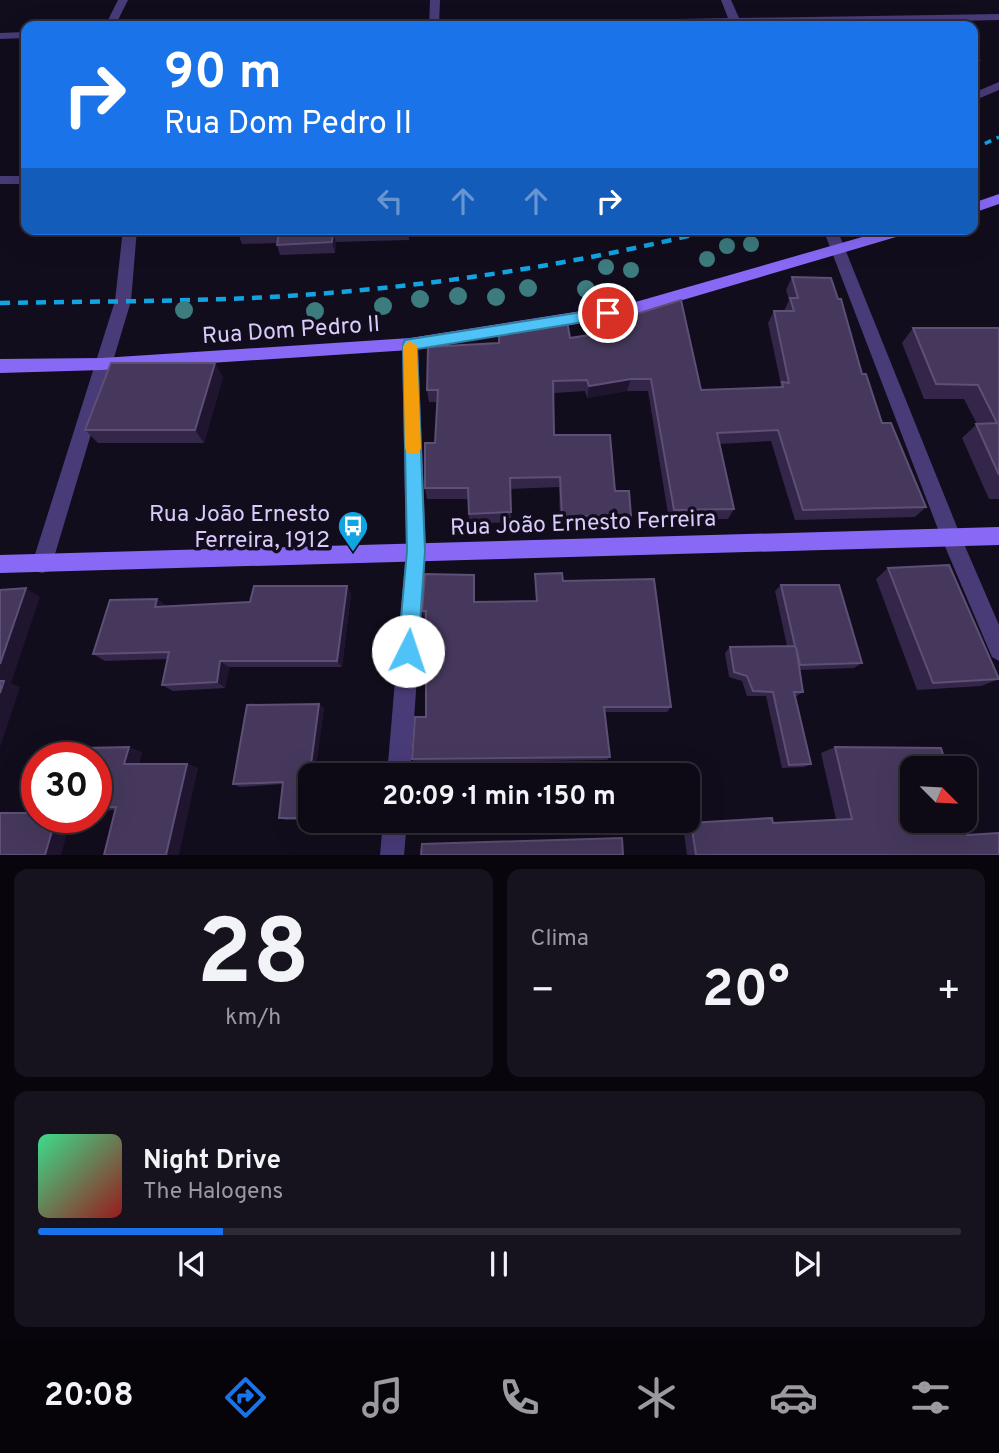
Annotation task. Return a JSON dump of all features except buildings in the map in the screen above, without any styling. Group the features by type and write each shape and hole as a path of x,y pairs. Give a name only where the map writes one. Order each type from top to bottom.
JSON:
{"street":[{"path":"112,21 123,0"},
{"path":"435,0 435,21"},
{"path":"726,0 734,21"},
{"path":"868,21 999,17"},
{"path":"0,36 21,35"},
{"path":"978,95 999,86"},
{"path":"0,180 21,180"},
{"path":"978,206 999,199"},
{"path":"42,564 123,301 129,235"},
{"path":"833,235 951,537 999,650"},
{"name":"Rua Dom Pedro II","path":"0,366 102,364 410,344 632,309 888,235"},
{"path":"399,763 416,551 410,344"},
{"name":"Rua João Ernesto Ferreira","path":"0,564 999,536"},
{"path":"392,855 394,833"}],"railway":[{"path":"978,147 999,137"},
{"path":"0,303 227,299 355,291 512,271 692,235"}],"slow traffic":[{"path":"410,346 413,448"}],"place":[{"name":"Rua João Ernesto Ferreira, 1912","path":"353,553"}],"route":[{"path":"408,651 416,551 410,344 608,313"}]}
